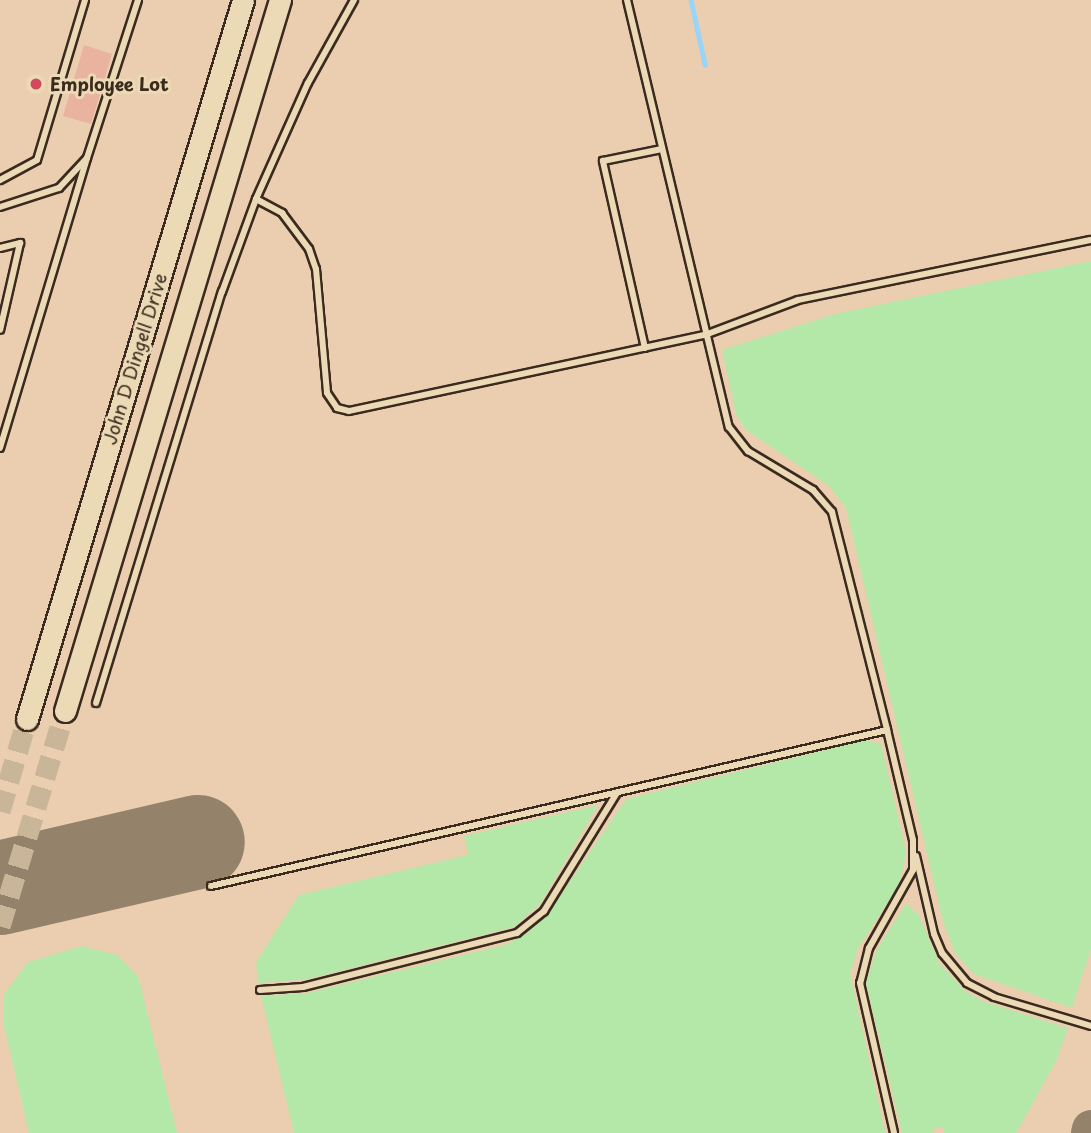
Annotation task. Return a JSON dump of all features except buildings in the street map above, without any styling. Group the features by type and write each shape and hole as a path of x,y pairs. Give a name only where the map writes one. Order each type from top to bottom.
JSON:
{"highway":[{"name":"John D Dingell Drive","path":"27,719 243,0"},
{"name":"John D Dingell Drive","path":"65,711 229,180 279,0"},
{"path":"229,180 293,0"}],"lane":[{"path":"0,180 37,160 85,0"},
{"path":"0,448 86,158 138,0"},
{"path":"96,703 222,292 256,199 308,83 354,0"},
{"path":"628,0 725,416 737,441 813,490 832,512 887,730 934,934 953,969 967,983 994,997 1091,1026"},
{"path":"645,348 603,161 662,149"},
{"path":"0,207 59,188 86,158"},
{"path":"256,199 282,213 313,259 325,383 337,408 359,411 705,335 798,300 1091,240"},
{"path":"0,248 20,243 0,330"},
{"path":"211,886 887,730"},
{"path":"260,989 303,987 517,933 544,911 617,793"},
{"path":"894,1133 861,994 860,972 869,948 908,883 913,840"}],"shaded area":[{"path":"0,0 1091,0 1091,1133 0,1133"}],"green space":[{"path":"1091,261 1091,948 1072,1008 974,974 955,953 943,922 846,508 828,485 746,430 736,414 722,350 835,314"},
{"path":"867,740 881,744 906,852 899,885 858,948 850,974 885,1133 294,1133 261,996 307,993 508,944 545,918 626,799"},
{"path":"598,805 540,904 514,927 308,979 258,983 256,962 299,895 468,855 464,836"},
{"path":"906,903 919,915 939,963 965,991 985,1002 1068,1028 1056,1061 1016,1133 944,1133 944,1127 934,1128 934,1133 902,1133 866,983 876,951"},
{"path":"82,946 117,955 138,976 177,1133 29,1133 4,1026 4,994 28,962"}],"waterway":[{"path":"691,0 705,64"}],"taxiway":[{"path":"1090,1133 1091,1129"}],"runway":[{"path":"0,888 198,842"}],"tunnel":[{"path":"0,926 65,711"},
{"path":"0,811 27,719"}],"place":[{"name":"Employee Lot","path":"36,84"}]}
